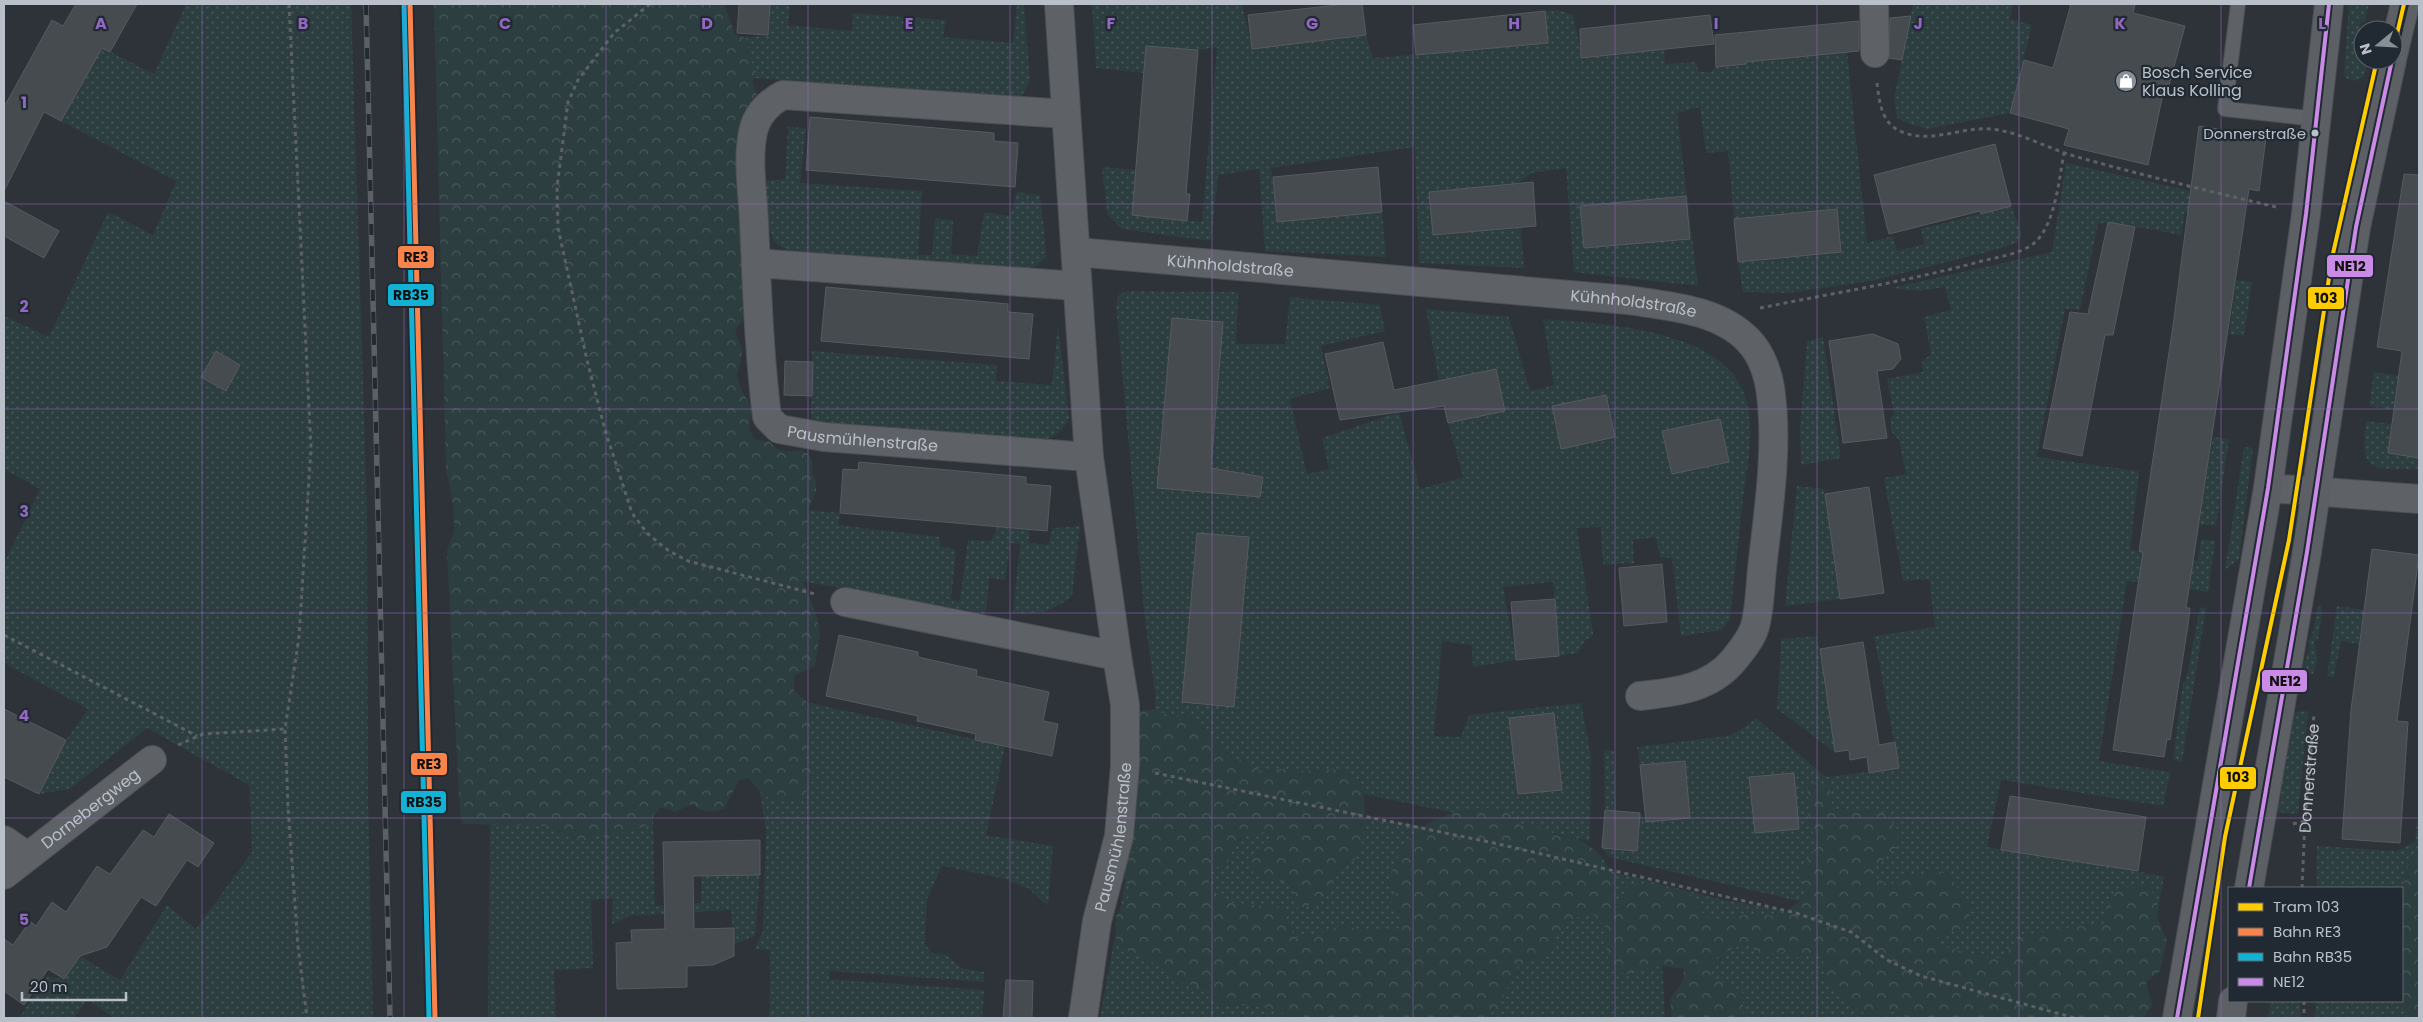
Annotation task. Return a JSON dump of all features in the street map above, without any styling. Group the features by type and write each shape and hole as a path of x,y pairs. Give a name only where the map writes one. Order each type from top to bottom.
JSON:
{"main road":[{"path":"2177,1018 2268,488 2306,214 2329,4"},
{"path":"2401,20 2405,4"},
{"path":"2249,887 2315,492 2356,227 2390,70"},
{"path":"2230,1018 2233,1002"}],"street":[{"name":"Pausmühlenstraße","path":"1059,4 1089,456 1116,656 1125,705 1125,766 1119,836 1095,930 1083,1018"},
{"path":"1874,4 1875,53"},
{"name":"Pausmühlenstraße","path":"1066,114 783,95 769,103 759,116 753,132 752,167 756,263 767,417 779,429 824,437 1089,456"},
{"name":"Kühnholdstraße","path":"1076,252 1628,300 1681,308 1712,318 1730,327 1748,340 1756,350 1762,363 1771,395 1773,436 1755,626 1732,662 1712,679 1696,687 1640,696"},
{"path":"756,263 1077,286"},
{"path":"2268,488 2419,499"},
{"path":"845,602 1116,656"},
{"name":"Dornebergweg","path":"4,875 152,760"},
{"name":"Dornebergweg","path":"4,840 27,856"}],"lane":[{"path":"2238,4 2224,109 2317,119"}],"path":[{"path":"290,4 312,448 299,637 285,729 295,906 307,1018"},
{"path":"650,4 614,33 578,80 568,102 556,187 558,228 564,261 587,360 620,477 632,513 647,533 669,551 688,561 845,602"},
{"path":"1875,53 1881,106 1890,124 1898,130 1921,136 1995,130 2064,153 2154,178 2306,214"},
{"path":"1712,318 1930,274 1999,256 2032,244 2043,233 2050,219 2064,153"},
{"path":"4,635 197,736"},
{"name":"Donnerstraße","path":"2282,692 2304,694 2312,699 2314,704 2302,887"},
{"path":"152,760 197,736 215,732 285,729"},
{"path":"1125,766 1325,810 1494,843 1796,913 1851,932 1888,960 1921,976 2075,1018"},
{"path":"2299,822 2305,821"},
{"path":"2304,1002 2304,1018"}],"green space":[{"path":"186,4 351,4 367,508 368,798 373,1018 113,1018 88,999 74,1018 19,1018 47,977 64,979 80,956 120,980 167,905 196,929 252,852 249,785 147,728 70,789 39,794 66,740 88,709 4,663 4,563 40,489 4,469 4,316 49,337 108,212 153,235 176,181 61,121 99,46 154,74"},
{"path":"434,4 724,4 735,34 747,39 749,56 757,73 752,82 764,116 766,133 746,247 740,254 746,277 748,303 742,321 735,330 742,349 737,374 740,387 752,409 749,428 754,439 770,442 777,449 786,452 800,450 808,454 812,462 812,474 816,481 816,491 809,508 808,536 802,556 801,577 817,617 820,634 815,666 794,676 794,691 808,703 812,715 804,758 813,772 803,801 773,800 761,792 748,778 739,780 724,809 707,811 692,804 675,812 661,807 653,816 652,824 606,838 598,834 583,841 569,837 550,826 462,824 459,800 447,550 454,531 453,505 446,469"},
{"path":"770,4 790,4 788,25 852,31 853,13 946,20 943,37 1013,43 1017,4 1024,4 1030,79 1025,91 1019,98 1011,98 744,77 728,40 768,35"},
{"path":"1092,4 1242,4 1252,49 1366,35 1373,58 1548,43 1545,11 1558,10 1573,15 1581,53 1664,49 1665,64 1696,62 1699,72 1711,72 1716,65 1717,67 1746,64 1746,62 1847,52 1867,243 1893,236 1897,251 1924,244 1921,229 2011,206 2022,235 2016,243 1991,251 1871,281 1788,293 1743,292 1738,262 1840,252 1837,209 1734,219 1728,151 1706,153 1700,107 1677,113 1698,286 1574,272 1566,168 1532,173 1517,184 1524,268 1419,263 1415,147 1271,168 1277,222 1382,212 1386,257 1265,251 1259,169 1218,175 1211,241 1121,229 1107,214 1102,167 1136,170 1132,215 1202,222 1217,47 1201,50 1146,46 1144,73 1096,68"},
{"path":"1913,4 2013,4 2010,19 2032,25 2010,113 1927,129 1901,121 1897,117 1894,99"},
{"path":"2349,4 2369,4 2365,20 2353,20 2353,70 2366,70 2364,77 2355,81 2346,78 2344,72"},
{"path":"788,127 806,128 800,183 922,191 918,255 932,255 935,218 953,221 951,254 977,256 984,212 1010,216 1017,192 1040,195 1047,257 1031,269 787,250 774,242 769,228 765,181 785,179"},
{"path":"2066,163 2182,189 2215,200 2221,216 2185,212 2181,235 2109,222 2098,224 2080,310 2065,309 2037,457 2139,471 2130,550 2198,561 2201,539 2215,541 2208,592 2127,581 2099,761 2170,772 2163,806 2001,780 1987,847 2164,876 2138,1018 1803,902 1609,857 1602,848 1605,810 1604,750 1614,751 1616,811 1640,813 1646,822 1690,817 1685,761 1640,765 1637,747 1727,736 1742,729 1756,718 1826,777 1899,768 1874,636 1935,627 1929,579 1903,581 1884,478 1906,474 1899,440 1891,431 1890,420 1894,414 1887,379 1923,372 1922,362 1931,354 1924,317 1951,310 1945,287 1918,291 1891,288 2052,252"},
{"path":"2236,280 2252,282 2244,336 2229,334"},
{"path":"1128,291 1238,292 1236,344 1285,344 1290,297 1380,305 1385,331 1321,346 1330,388 1290,399 1307,474 1329,469 1322,438 1399,412 1420,489 1463,477 1448,423 1504,411 1496,369 1439,381 1426,309 1509,317 1530,391 1554,385 1543,319 1617,326 1670,337 1694,346 1715,358 1732,373 1740,385 1747,403 1750,418 1750,441 1730,619 1722,630 1681,636 1672,558 1660,557 1656,537 1633,540 1634,563 1603,565 1601,527 1577,528 1593,634 1584,642 1578,653 1559,656 1553,582 1503,587 1516,660 1473,667 1472,645 1442,641 1434,736 1461,737 1469,715 1581,703 1591,755 1590,841 1363,794 1154,754 1155,693 1144,612 1116,304 1119,294"},
{"path":"1058,326 1069,418 1062,430 1052,437 1042,440 811,424 812,351 997,365 996,381 1052,385"},
{"path":"1823,337 1841,458 1801,465 1800,428 1807,341"},
{"path":"2374,372 2398,376 2393,410 2369,406"},
{"path":"2366,421 2392,424 2388,453 2419,458 2419,470 2380,468 2373,465 2368,460 2365,451"},
{"path":"2213,437 2229,439 2216,526 2199,524"},
{"path":"2244,447 2253,448 2239,559 2225,570"},
{"path":"1797,486 1824,489 1840,599 1785,606"},
{"path":"770,507 840,513 838,525 940,537 940,546 956,550 951,600 960,601 968,540 991,541 997,527 1030,530 1029,543 1048,545 1053,528 1080,526 1072,596 1051,609 1037,613 1013,613 1020,544 1010,543 1005,580 989,578 986,614 773,576"},
{"path":"2321,605 2322,617 2318,640 2314,642 2317,663 2313,674 2306,673 2304,675 2302,666 2310,649 2308,641 2312,636 2318,606"},
{"path":"2337,606 2364,610 2359,644 2341,641 2334,677 2327,676"},
{"path":"2200,607 2206,608 2182,762 2173,760 2183,683 2186,681"},
{"path":"1817,636 1835,752 1777,709 1781,639"},
{"path":"779,696 1005,746 986,835 1053,846 1048,906 1028,888 1005,879 942,866 927,899 925,944 932,953 945,954 962,968 984,972 984,982 830,971 829,979 984,990 982,1018 769,1018 770,950 755,949 763,931 766,832 755,761"},
{"path":"1154,709 1174,718 1188,714 1227,756 1247,762 1262,772 1280,769 1303,771 1344,769 1364,789 1365,819 1361,849 1354,860 1338,870 1330,889 1317,903 1297,908 1293,884 1255,876 1248,862 1269,843 1270,832 1246,835 1241,838 1227,864 1212,869 1208,886 1226,902 1285,908 1288,925 1296,937 1311,936 1343,925 1361,931 1394,931 1399,928 1404,916 1390,906 1397,892 1388,881 1405,845 1417,832 1440,818 1453,813 1481,808 1493,808 1504,811 1521,826 1536,827 1554,834 1574,838 1588,845 1597,852 1608,867 1614,886 1617,908 1629,884 1679,889 1694,897 1700,911 1714,922 1753,914 1777,917 1811,894 1801,879 1798,870 1819,845 1808,822 1809,802 1807,785 1819,782 1829,784 1833,811 1876,810 1884,813 1890,819 1900,843 1870,873 1889,886 1907,872 1918,876 1930,868 1949,875 1969,905 1970,916 1965,928 1941,934 1933,943 1980,957 2002,958 2021,935 2072,927 2103,925 2114,891 2132,886 2150,886 2158,905 2157,916 2167,941 2160,971 2146,982 2152,1005 2144,1018 1907,1018 1898,1011 1869,1017 1826,985 1821,953 1794,958 1787,952 1759,954 1748,944 1739,944 1714,960 1710,977 1733,986 1743,993 1743,1018 1672,1018 1670,999 1683,981 1684,969 1660,965 1627,974 1615,971 1607,955 1605,926 1590,912 1569,923 1559,933 1549,955 1518,965 1499,1008 1484,1018 1285,1018 1283,1013 1263,1007 1218,1003 1203,987 1176,982 1154,963 1132,954 1119,943 1115,931 1116,916 1130,896 1127,881 1118,872 1120,856 1138,851 1135,840 1126,833 1126,727 1140,711"},
{"path":"2308,711 2298,814 2276,812 2294,712"},
{"path":"652,777 655,906 701,903 702,872 760,875 755,936 734,944 731,910 629,916 612,924 613,898 591,900 593,968 554,970 556,1018 488,1018 490,784"},
{"path":"1138,783 1435,828 1582,895 1662,958 1665,1018 1100,1018 1130,856"},
{"path":"2419,819 2419,1018 2314,1018 2316,1002 2403,1002 2403,887 2317,887 2317,846 2397,851 2415,842 2417,821"},
{"path":"2419,856 2419,1018 2411,1018 2403,1011 2401,1002 2403,1002 2403,889 2405,887 2404,872 2415,857"},
{"path":"1589,866 1724,900 1780,910 1817,931 2071,1018 1717,1018 1699,940 1613,913"},
{"path":"2271,1002 2300,1002 2301,1018 2268,1018"}],"building":[{"path":"76,4 137,4 110,52 102,48 61,121 44,112 4,191 4,107 52,20 63,26"},
{"path":"739,4 770,4 768,35 737,33"},
{"path":"1346,4 1362,4 1366,35 1252,49 1248,15"},
{"name":"Bosch Service Klaus Kolling","path":"2071,4 2135,4 2133,13 2185,26 2169,85 2165,84 2148,165 2064,145 2069,129 2010,113 2024,60 2053,68"},
{"path":"1545,11 1548,43 1416,55 1413,25"},
{"path":"1710,15 1714,44 1581,58 1580,29"},
{"path":"1911,16 1902,60 1889,58 1890,18"},
{"path":"1859,21 1859,51 1746,62 1746,64 1716,67 1715,35"},
{"path":"1146,46 1198,50 1186,194 1190,194 1187,221 1132,215"},
{"path":"810,117 994,133 994,141 1018,143 1015,187 806,170"},
{"path":"2199,126 2266,137 2259,191 2249,189 2186,608 2190,608 2188,625 2170,740 2167,739 2164,757 2113,750 2143,552 2139,551 2173,326"},
{"path":"1995,144 2011,206 1981,214 1980,211 1889,234 1874,175"},
{"path":"1378,167 1382,212 1277,222 1273,177"},
{"path":"2404,174 2419,175 2419,458 2388,453 2402,351 2377,347"},
{"path":"1533,182 1536,226 1433,235 1429,192"},
{"path":"1686,196 1690,239 1584,248 1580,206"},
{"path":"4,201 59,231 44,258 4,236"},
{"path":"1837,209 1841,252 1738,262 1734,219"},
{"path":"2108,222 2135,227 2113,335 2105,335 2082,456 2043,448 2070,312 2088,314"},
{"path":"826,287 1008,304 1008,312 1033,314 1029,359 821,341"},
{"path":"1172,318 1223,322 1211,468 1263,477 1260,497 1157,488"},
{"path":"1873,334 1898,344 1901,359 1893,369 1877,371 1887,438 1843,443 1829,341"},
{"path":"1383,342 1394,390 1496,369 1505,411 1448,423 1444,406 1340,420 1325,354"},
{"path":"216,351 240,365 226,391 201,377"},
{"path":"785,361 813,362 812,396 784,395"},
{"path":"1606,395 1615,437 1561,449 1552,406"},
{"path":"1720,419 1729,462 1672,474 1662,431"},
{"path":"859,462 1026,477 1026,484 1051,486 1047,531 840,513 843,469 858,470"},
{"path":"1869,487 1884,593 1840,599 1825,494"},
{"path":"1197,533 1249,537 1234,707 1182,702"},
{"path":"2372,549 2419,555 2397,721 2408,722 2400,843 2342,839 2351,710"},
{"path":"1662,564 1667,622 1624,626 1619,568"},
{"path":"1555,599 1559,656 1516,660 1511,602"},
{"path":"839,635 918,652 918,657 977,670 976,676 1049,692 1043,721 1058,724 1052,756 975,740 976,734 917,721 918,716 826,696"},
{"path":"1863,642 1879,745 1895,742 1899,768 1869,773 1867,757 1850,760 1849,750 1835,752 1820,649"},
{"path":"4,709 66,740 39,794 4,777"},
{"path":"1554,713 1562,790 1518,794 1509,718"},
{"path":"1685,761 1690,818 1646,822 1640,765"},
{"path":"1794,773 1799,829 1755,833 1749,777"},
{"path":"2010,796 2146,817 2138,871 2001,850"},
{"path":"1605,810 1640,813 1637,851 1602,848"},
{"path":"169,814 214,843 198,867 187,860 156,906 141,897 107,947 80,956 64,979 48,969 24,1005 4,991 4,939 13,945 30,921 36,926 52,902 66,912 97,866 110,874 143,830 154,837"},
{"path":"760,840 760,875 693,876 694,929 734,928 734,956 713,965 687,966 687,987 617,989 616,943 632,942 631,930 665,929 663,842"},
{"path":"1006,980 1033,981 1032,1018 1003,1018"}],"railway":[{"path":"366,4 390,1018"}],"tram line":[{"name":"103","path":"2400,20 2404,4"},
{"name":"103","path":"2198,1018 2225,837 2289,540 2332,258 2375,70"}],"rail line":[{"name":"RB35","path":"404,4 429,1018"},
{"name":"RE3","path":"410,4 435,1018"}],"transit line":[{"name":"NE12","path":"2177,1018 2268,488 2306,214 2329,4"},
{"name":"NE12","path":"2401,20 2405,4"},
{"name":"NE12","path":"2249,887 2307,552 2356,227 2390,70"}],"place":[{"name":"Bosch Service Klaus Kolling","path":"2126,81"},
{"name":"Donnerstraße","path":"2315,133"}]}
